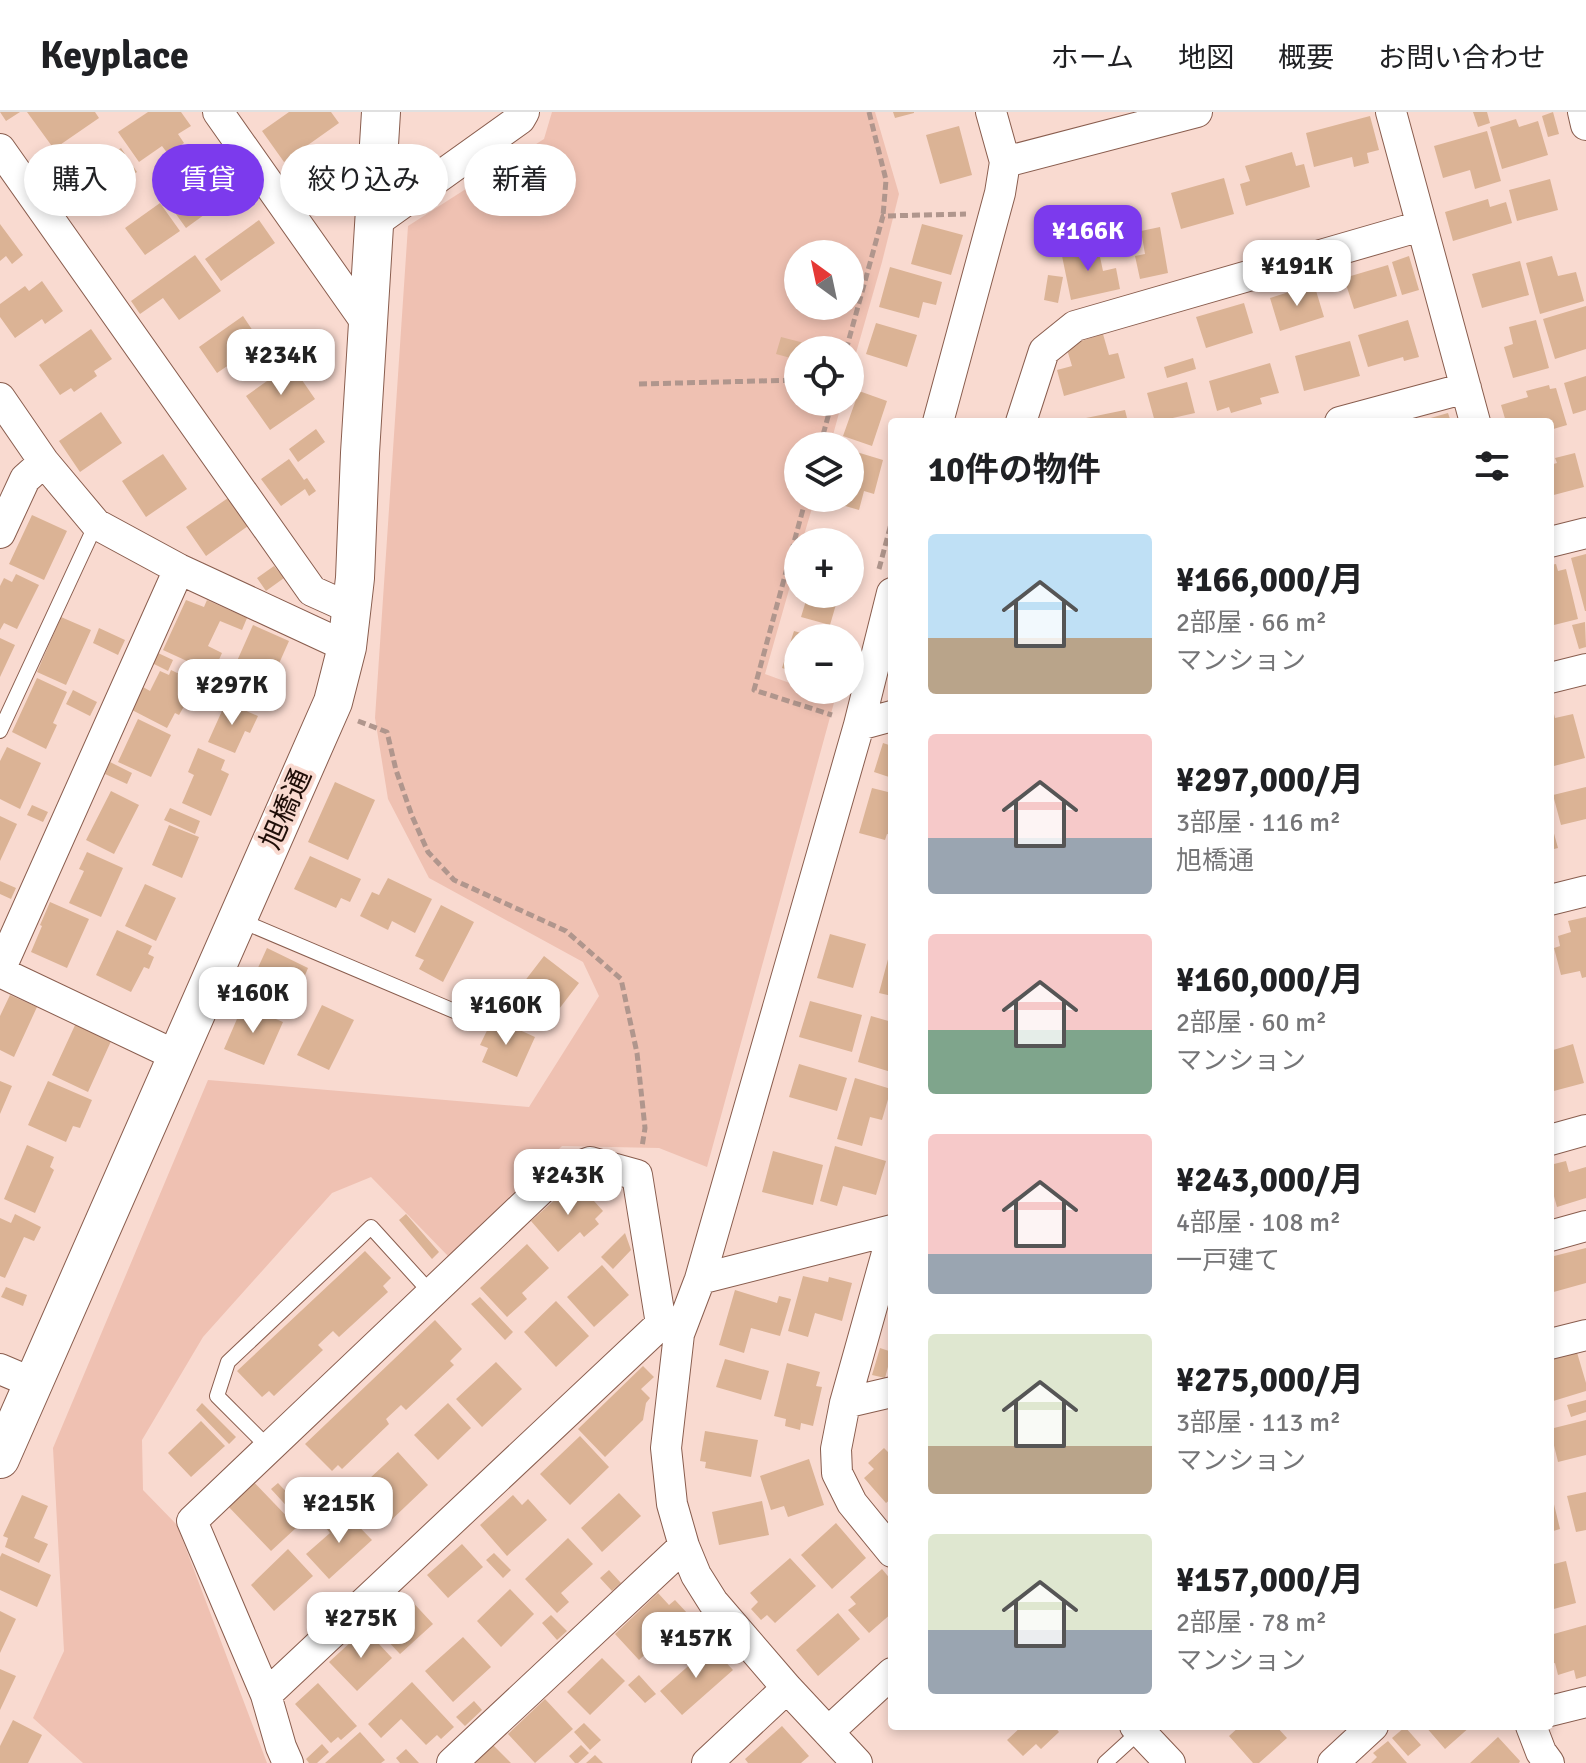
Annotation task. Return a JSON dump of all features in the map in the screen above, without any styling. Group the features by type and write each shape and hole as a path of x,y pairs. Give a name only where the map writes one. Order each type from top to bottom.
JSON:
{"street":[{"path":"218,112 368,325"},
{"name":"旭橋通","path":"0,1459 17,1376 177,1056 333,702 347,647 355,578 381,112"},
{"path":"376,222 520,119 524,112"},
{"path":"939,418 1000,193 1005,162 991,112"},
{"path":"1005,162 1193,112"},
{"path":"1391,112 1474,418"},
{"path":"1583,112 1586,125"},
{"path":"0,149 312,591 352,609"},
{"path":"1022,418 1044,351 1075,326 1421,226"},
{"path":"1355,418 1466,388"},
{"path":"0,398 44,462 96,524 179,569 347,647"},
{"path":"0,533 25,479 44,462"},
{"path":"1554,541 1586,533"},
{"path":"177,1056 0,971 179,569"},
{"path":"266,1695 670,1329 700,1279 850,721 888,605"},
{"path":"1554,677 1586,669"},
{"path":"850,721 888,716"},
{"path":"1554,899 1586,891"},
{"path":"1554,1139 1586,1130"},
{"path":"288,1763 266,1695 192,1521 557,1174 590,1162 637,1175 670,1329 666,1448 672,1504 696,1575 713,1602 857,1763"},
{"path":"1554,1235 1586,1226"},
{"path":"700,1279 888,1234"},
{"path":"888,1247 845,1403 836,1449 837,1473 852,1503 888,1547"},
{"path":"1554,1343 1586,1335"},
{"path":"845,1403 888,1393"},
{"path":"452,1763 684,1546"},
{"path":"828,1732 888,1677"},
{"path":"707,1763 787,1688"},
{"path":"1554,1710 1586,1702"},
{"path":"1140,1730 1170,1763"},
{"path":"1333,1763 1369,1730"},
{"path":"1533,1730 1549,1763"}],"lane":[{"path":"0,731 96,524"},
{"path":"237,919 466,1016"},
{"path":"269,1448 217,1396 228,1362 371,1227 431,1293"},
{"path":"1105,1763 1136,1730"}],"path":[{"path":"850,336 883,216 886,180 869,112"},
{"path":"883,216 972,214"},
{"path":"639,384 784,380"},
{"path":"802,512 754,690 850,721"},
{"path":"317,739 339,751 355,719 387,732 396,770 428,852 454,880 566,931 621,979 637,1053 645,1128 637,1175"}],"shaded area":[{"path":"552,112 875,112 899,194 861,336 784,336 784,416 838,416 834,432 784,432 784,512 811,512 806,528 784,528 784,607 765,674 784,681 784,704 834,704 707,1167 659,1148 562,1146 448,1256 371,1177 332,1193 203,1337 142,1440 143,1490 177,1525 267,1763 83,1763 33,1718 64,1651 53,1448 208,1080 529,1107 599,996 583,962 429,878 388,799 375,718 408,226 424,216 448,216 448,200 464,190 464,216 576,216 576,144 536,144 544,139"}],"building":[{"path":"0,112 20,112 6,121"},
{"path":"27,112 95,112 99,118 61,144 50,144"},
{"path":"148,112 181,112 191,126 178,134 184,143 152,144 152,153 139,162 136,144 126,144 118,132"},
{"path":"289,112 331,112 339,123 309,144 280,144 280,156 262,131"},
{"path":"893,112 914,112 914,113 895,118"},
{"path":"1473,112 1487,112 1490,123 1478,127"},
{"path":"1553,112 1559,134 1548,137 1542,116"},
{"path":"1370,116 1379,150 1367,153 1369,163 1354,167 1352,157 1314,167 1306,133"},
{"path":"1516,119 1519,127 1538,121 1548,155 1502,169 1490,127"},
{"path":"959,126 972,175 940,184 926,135"},
{"path":"1487,131 1501,181 1475,189 1470,170 1443,178 1434,146"},
{"path":"1292,152 1296,166 1304,164 1310,187 1246,206 1240,184 1250,181 1245,166"},
{"path":"1224,178 1234,214 1181,229 1171,193"},
{"path":"1550,179 1558,210 1517,221 1509,190"},
{"path":"1488,199 1490,207 1506,202 1512,223 1453,241 1445,212"},
{"path":"152,209 152,216 169,216 180,231 145,255 125,228"},
{"path":"177,216 202,216 186,228"},
{"path":"259,220 275,243 221,281 205,259"},
{"path":"0,224 23,255 12,264 6,256 0,261"},
{"path":"922,224 963,235 951,275 911,264"},
{"path":"1160,227 1168,273 1140,279 1135,256 1145,254 1141,231"},
{"path":"1097,243 1103,271 1116,268 1120,289 1071,300 1061,251"},
{"path":"195,255 221,291 179,320 163,298 140,314 131,301"},
{"path":"1409,256 1419,290 1402,295 1392,262"},
{"path":"1552,256 1558,276 1576,272 1584,301 1540,314 1526,263"},
{"path":"1520,261 1529,295 1482,308 1472,274"},
{"path":"1388,265 1397,296 1354,309 1344,278"},
{"path":"890,267 942,282 936,305 923,302 919,318 879,307"},
{"path":"1048,275 1063,277 1058,303 1044,300"},
{"path":"42,281 63,311 45,324 42,319 15,338 0,317 0,304 25,286 29,291"},
{"path":"1314,284 1324,317 1280,331 1270,298"},
{"path":"1244,303 1253,333 1206,348 1196,317"},
{"path":"1586,306 1586,349 1555,359 1543,319"},
{"path":"243,316 261,343 217,373 199,347"},
{"path":"1408,320 1419,357 1404,361 1403,357 1368,367 1358,335"},
{"path":"1536,320 1549,368 1513,378 1504,347 1513,344 1509,327"},
{"path":"876,323 917,335 907,367 866,354"},
{"path":"91,329 112,359 94,371 97,376 74,392 71,388 60,395 39,365"},
{"path":"1103,334 1109,355 1118,353 1125,378 1064,396 1057,370 1072,366 1066,346"},
{"path":"781,337 784,338 784,356 776,354"},
{"path":"1350,341 1360,376 1304,391 1295,356"},
{"path":"1193,358 1196,369 1167,378 1164,367"},
{"path":"1270,363 1279,393 1260,398 1262,404 1231,413 1229,407 1217,411 1209,381"},
{"path":"291,364 315,399 270,430 246,396"},
{"path":"1586,376 1586,410 1573,414 1564,383"},
{"path":"1187,382 1195,413 1154,418 1147,393"},
{"path":"1549,385 1550,389 1556,388 1567,425 1554,429 1554,418 1505,418 1501,405 1528,397 1526,391"},
{"path":"864,393 887,401 872,446 864,443 864,432 844,432 850,416 864,416"},
{"path":"1125,410 1127,418 1086,418"},
{"path":"101,412 122,443 80,472 59,441"},
{"path":"1448,413 1450,418 1430,418"},
{"path":"316,429 325,442 298,462 289,449"},
{"path":"1575,453 1584,487 1554,495 1555,458"},
{"path":"163,454 187,489 146,517 122,481"},
{"path":"864,454 883,460 874,494 864,491"},
{"path":"289,459 316,491 309,496 305,489 281,506 261,479"},
{"path":"228,498 248,526 206,556 186,527"},
{"path":"32,515 67,531 44,580 9,564"},
{"path":"1586,554 1586,611 1585,611 1571,558"},
{"path":"1554,564 1558,571 1566,569 1578,619 1554,625"},
{"path":"274,566 284,578 266,591 257,578"},
{"path":"16,574 39,585 17,629 4,623 0,630 0,586 4,578 12,582"},
{"path":"186,600 204,607 207,600 247,618 242,630 220,621 208,646 222,653 213,673 163,650"},
{"path":"804,608 835,608 830,624 801,617"},
{"path":"61,617 91,630 66,685 37,672"},
{"path":"1585,622 1586,647 1579,649 1572,625"},
{"path":"253,625 289,641 265,695 229,679"},
{"path":"99,628 125,640 118,655 93,643"},
{"path":"0,638 15,645 0,677"},
{"path":"158,653 173,660 168,671 152,663"},
{"path":"171,670 202,685 193,703 187,701 179,715 175,713 167,728 132,710 143,687 150,691 160,671 169,675"},
{"path":"37,678 67,692 53,723 57,725 46,749 12,732"},
{"path":"226,684 256,697 251,709 220,696"},
{"path":"73,690 97,702 90,716 66,704"},
{"path":"226,702 258,716 250,733 245,731 235,753 208,742"},
{"path":"1554,714 1555,718 1573,714 1585,758 1554,766"},
{"path":"138,719 171,735 151,777 118,762"},
{"path":"883,743 888,745 888,777 874,772"},
{"path":"7,747 41,763 20,809 0,799 0,761"},
{"path":"198,748 225,760 221,770 229,774 211,816 182,803 194,775 188,772"},
{"path":"110,762 132,773 127,784 105,774"},
{"path":"335,782 375,800 348,860 308,842"},
{"path":"1586,787 1586,819 1561,825 1554,795"},
{"path":"872,788 888,792 888,834 885,840 859,833"},
{"path":"111,791 139,805 114,854 86,840"},
{"path":"32,805 48,812 43,822 27,815"},
{"path":"170,808 200,821 195,834 164,820"},
{"path":"0,816 17,824 0,861"},
{"path":"169,825 199,837 182,878 152,865"},
{"path":"87,852 123,868 101,917 69,903 84,871 79,869"},
{"path":"310,856 361,879 350,902 341,898 336,908 294,889"},
{"path":"388,878 432,899 415,933 392,921 388,930 360,916 372,892 379,895"},
{"path":"0,881 16,888 11,899 0,894"},
{"path":"145,884 176,898 156,941 125,926"},
{"path":"50,902 89,919 67,968 31,952"},
{"path":"441,905 474,922 443,982 419,969 424,960 415,956"},
{"path":"1586,917 1586,977 1582,978 1580,971 1561,975 1554,948 1560,946 1558,936 1571,932 1568,921"},
{"path":"117,930 152,946 148,954 154,957 149,969 144,967 131,992 96,975"},
{"path":"830,934 866,944 853,988 817,978"},
{"path":"267,948 308,968 301,985 294,982 288,995 270,987 264,999 247,992"},
{"path":"544,956 579,983 549,1022 514,995"},
{"path":"888,959 888,995 879,993"},
{"path":"10,995 37,1007 14,1057 0,1050 0,1016"},
{"path":"810,1001 862,1015 852,1052 799,1037"},
{"path":"243,1005 283,1022 264,1065 224,1049"},
{"path":"322,1005 354,1020 329,1070 297,1055"},
{"path":"871,1016 888,1021 888,1071 858,1062"},
{"path":"493,1018 535,1037 517,1077 482,1062 488,1048 480,1045"},
{"path":"76,1023 112,1039 88,1092 52,1075"},
{"path":"1573,1044 1584,1083 1554,1091 1554,1050"},
{"path":"799,1064 847,1078 837,1111 789,1097"},
{"path":"855,1078 888,1088 882,1120 870,1117 862,1146 837,1139"},
{"path":"0,1081 12,1086 0,1114"},
{"path":"48,1081 92,1100 80,1128 73,1126 66,1142 28,1125"},
{"path":"27,1145 54,1157 50,1167 54,1170 35,1213 4,1199"},
{"path":"835,1146 886,1161 876,1195 843,1186 837,1206 820,1201"},
{"path":"773,1151 823,1165 813,1205 762,1192"},
{"path":"1566,1161 1569,1172 1586,1167 1586,1198 1557,1207 1554,1164"},
{"path":"576,1181 603,1211 595,1219 599,1224 584,1237 580,1232 558,1252 531,1221"},
{"path":"15,1214 41,1227 34,1241 24,1237 5,1278 0,1276 0,1218 11,1223"},
{"path":"406,1214 439,1252 432,1259 399,1220"},
{"path":"625,1233 631,1250 613,1269 601,1257"},
{"path":"527,1244 549,1268 522,1293 527,1299 507,1317 480,1288"},
{"path":"1586,1248 1586,1283 1554,1292 1554,1256"},
{"path":"365,1251 391,1278 383,1286 388,1292 339,1337 333,1331 318,1345 323,1350 274,1396 269,1391 262,1397 237,1371"},
{"path":"602,1265 629,1295 594,1327 567,1297"},
{"path":"803,1276 828,1282 829,1277 852,1283 842,1321 815,1313 808,1337 788,1331"},
{"path":"6,1287 27,1295 23,1306 1,1297"},
{"path":"735,1290 777,1303 779,1296 791,1299 780,1336 751,1328 744,1353 719,1345"},
{"path":"480,1297 513,1332 505,1340 471,1304"},
{"path":"556,1301 589,1336 556,1367 524,1332"},
{"path":"435,1320 462,1349 450,1361 454,1365 406,1410 401,1405 386,1419 389,1424 342,1469 338,1465 332,1471 305,1444"},
{"path":"880,1348 888,1351 885,1378 872,1375"},
{"path":"1576,1349 1586,1391 1554,1401 1554,1356"},
{"path":"725,1359 769,1371 761,1400 716,1387"},
{"path":"496,1362 522,1389 482,1427 456,1399"},
{"path":"787,1363 820,1372 816,1386 822,1387 813,1426 801,1423 800,1430 785,1426 786,1419 774,1416"},
{"path":"643,1366 654,1377 641,1389 650,1398 643,1420 605,1457 578,1429"},
{"path":"1586,1400 1586,1412 1571,1417 1567,1405"},
{"path":"202,1403 236,1437 229,1444 196,1410"},
{"path":"448,1403 471,1428 438,1460 414,1435"},
{"path":"1586,1420 1586,1455 1558,1462 1554,1428"},
{"path":"201,1421 225,1446 191,1477 168,1453"},
{"path":"705,1431 758,1440 751,1477 705,1468 706,1462 700,1461"},
{"path":"580,1436 609,1467 570,1505 540,1474"},
{"path":"884,1448 888,1452 886,1503 864,1478 874,1469 868,1463"},
{"path":"398,1452 428,1485 385,1526 354,1493"},
{"path":"809,1459 824,1505 788,1517 784,1506 771,1510 760,1476"},
{"path":"250,1478 297,1527 271,1551 225,1503"},
{"path":"278,1483 311,1518 304,1525 271,1489"},
{"path":"1586,1492 1586,1530 1576,1532 1567,1496"},
{"path":"619,1493 641,1516 602,1552 581,1528"},
{"path":"22,1495 48,1506 34,1538 48,1544 39,1563 5,1547 8,1538 3,1536"},
{"path":"513,1495 522,1505 528,1499 547,1520 507,1556 480,1525"},
{"path":"762,1501 769,1535 719,1545 712,1512"},
{"path":"1554,1504 1560,1529 1554,1531"},
{"path":"344,1511 372,1540 329,1579 306,1554 330,1533 326,1528"},
{"path":"836,1523 866,1558 832,1589 801,1555"},
{"path":"568,1538 593,1564 561,1593 569,1602 557,1613 525,1579"},
{"path":"462,1544 483,1567 448,1598 427,1575"},
{"path":"288,1549 313,1576 274,1611 251,1585"},
{"path":"2,1553 51,1575 37,1607 0,1590"},
{"path":"494,1553 511,1570 503,1578 486,1560"},
{"path":"790,1558 816,1586 775,1623 767,1615 761,1620 751,1609 758,1602 750,1593"},
{"path":"1566,1561 1576,1603 1554,1609 1554,1564"},
{"path":"882,1569 888,1576 888,1616 869,1633 848,1610 856,1604 850,1597"},
{"path":"609,1570 621,1583 612,1591 600,1578"},
{"path":"510,1589 534,1614 501,1647 477,1621"},
{"path":"658,1593 669,1605 675,1600 688,1614 639,1660 615,1634"},
{"path":"407,1596 433,1624 400,1654 385,1638 389,1633 379,1622"},
{"path":"0,1611 16,1619 0,1653"},
{"path":"838,1613 860,1639 818,1676 796,1650"},
{"path":"551,1615 567,1631 557,1640 542,1623"},
{"path":"1586,1625 1586,1676 1576,1679 1574,1670 1558,1675 1554,1663 1554,1634"},
{"path":"365,1629 392,1658 357,1691 329,1662"},
{"path":"463,1637 491,1667 453,1702 425,1671"},
{"path":"711,1646 733,1670 682,1715 660,1691"},
{"path":"602,1658 625,1681 590,1715 567,1692"},
{"path":"0,1669 16,1676 0,1710"},
{"path":"639,1675 656,1694 645,1703 628,1685"},
{"path":"412,1682 454,1727 441,1739 437,1735 426,1745 401,1719 381,1738 368,1724"},
{"path":"318,1683 357,1726 341,1740 338,1737 331,1743 295,1704"},
{"path":"545,1699 573,1729 535,1763 508,1734"},
{"path":"474,1701 482,1710 465,1726 456,1717"},
{"path":"13,1720 42,1735 28,1763 0,1763 0,1746"},
{"path":"584,1723 601,1740 590,1750 574,1732"},
{"path":"782,1726 809,1756 801,1763 748,1763 745,1759"},
{"path":"1018,1730 1059,1732 1041,1749 1036,1744 1023,1756 1007,1740"},
{"path":"1236,1730 1280,1730 1287,1738 1259,1763 1253,1763 1229,1736"},
{"path":"1401,1730 1408,1730 1421,1745 1408,1756 1392,1738"},
{"path":"1428,1730 1466,1730 1445,1749"},
{"path":"360,1732 385,1760 381,1763 325,1763"},
{"path":"1498,1737 1519,1763 1470,1763"},
{"path":"1388,1741 1407,1763 1371,1763 1377,1757 1373,1753"},
{"path":"322,1744 329,1752 317,1763 309,1763 306,1759"},
{"path":"493,1745 511,1763 474,1763"},
{"path":"581,1745 589,1753 575,1763 569,1756"},
{"path":"406,1749 419,1763 400,1763 396,1758"},
{"path":"595,1755 603,1763 586,1763"}]}
